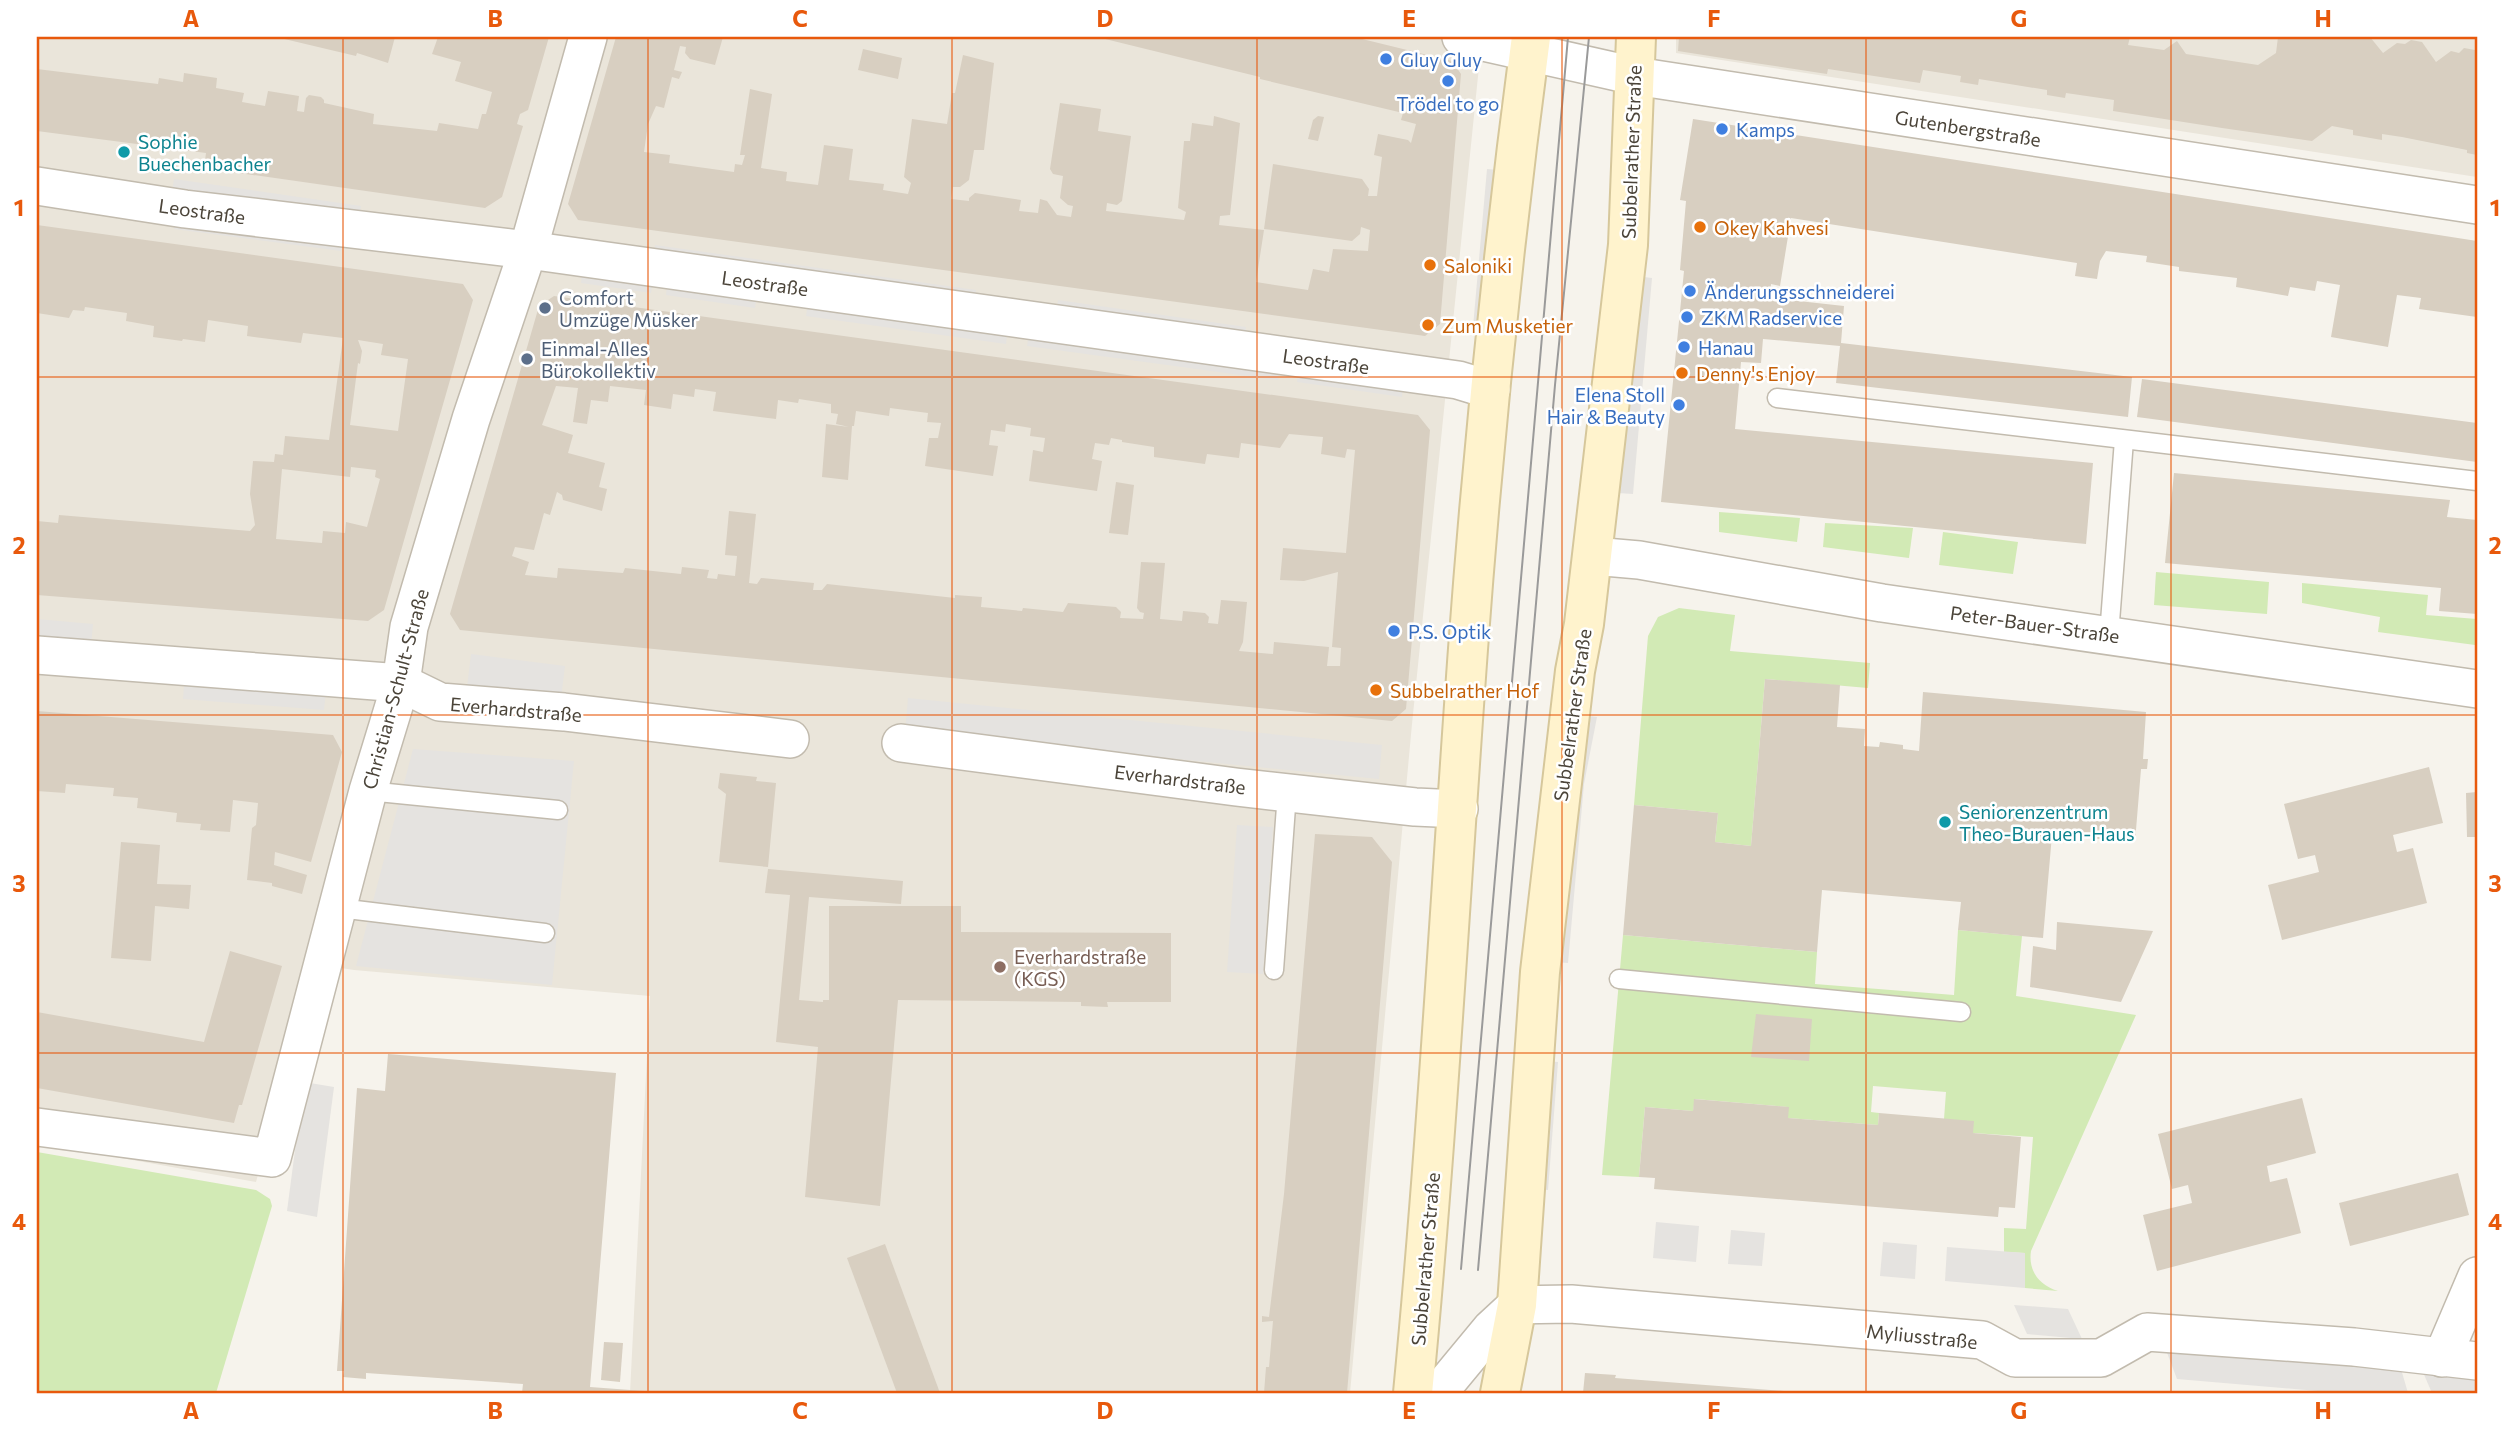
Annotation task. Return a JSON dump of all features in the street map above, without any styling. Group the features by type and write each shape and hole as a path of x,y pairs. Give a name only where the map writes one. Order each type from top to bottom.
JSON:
{"main road":[{"name":"Subbelrather Straße","path":"1500,1393 1517,1305 1540,972 1575,671 1593,556 1628,245 1636,37"},
{"name":"Subbelrather Straße","path":"1413,1393 1427,1250 1468,649 1515,156 1530,45"}],"street":[{"name":"Christian-Schult-Straße","path":"37,1127 272,1158 368,791 401,682 409,627 471,419 528,250 588,37"},
{"name":"Gutenbergstraße","path":"1461,37 1530,45 1635,76 2477,205"},
{"name":"Leostraße","path":"37,186 185,209 528,250 1458,380 1491,390"},
{"name":"Peter-Bauer-Straße","path":"1593,556 1639,560 1882,603 2477,689"},
{"name":"Everhardstraße","path":"37,655 401,682 440,702 564,712 790,739"},
{"name":"Everhardstraße","path":"901,743 1287,793 1459,809"},
{"path":"2460,1359 2477,1276"},
{"name":"Myliusstraße","path":"1517,1305 1571,1304 1982,1340 2015,1358 2101,1358 2147,1332 2354,1347 2460,1359"},
{"path":"1438,1393 1491,1329 1517,1305"}],"lane":[{"path":"1777,398 2477,481"},
{"path":"2109,635 2124,440"},
{"path":"368,791 558,810"},
{"path":"1274,970 1287,793"},
{"path":"339,908 545,933"},
{"path":"1619,979 1961,1013"}],"shaded area":[{"path":"37,37 1482,37 1412,724 1350,1393 630,1393 650,996 354,970 315,964 256,1182 37,1143"},
{"path":"1676,37 2477,37 2477,177 1676,53"},
{"path":"1487,169 1499,170 1486,328 1473,327"},
{"path":"174,179 361,206 359,218 172,191"},
{"path":"175,216 343,238 341,251 174,229"},
{"path":"655,245 976,290 975,302 654,258"},
{"path":"582,271 653,281 651,293 581,283"},
{"path":"1636,276 1652,278 1633,494 1617,493"},
{"path":"667,284 757,295 755,308 666,295"},
{"path":"1058,300 1246,327 1244,340 1056,313"},
{"path":"808,302 1008,330 1006,344 806,316"},
{"path":"1029,333 1280,367 1278,380 1027,346"},
{"path":"1298,370 1403,385 1402,397 1297,382"},
{"path":"37,619 93,624 90,657 37,653"},
{"path":"471,654 565,666 561,699 467,687"},
{"path":"185,671 327,682 324,710 183,699"},
{"path":"908,698 1382,745 1379,779 905,732"},
{"path":"1582,715 1597,717 1584,784 1568,963 1555,962"},
{"path":"413,749 574,761 552,985 356,966"},
{"path":"1237,825 1273,827 1263,974 1227,972"},
{"path":"1545,1061 1558,1062 1548,1190 1536,1189"},
{"path":"304,1082 334,1087 317,1217 287,1211"},
{"path":"1656,1222 1699,1226 1696,1262 1653,1258"},
{"path":"1731,1230 1765,1233 1762,1266 1728,1264"},
{"path":"1883,1242 1917,1245 1915,1279 1880,1276"},
{"path":"1947,1247 2025,1253 2025,1288 1945,1281"},
{"path":"2014,1305 2068,1309 2082,1339 2027,1334"},
{"path":"2166,1350 2401,1369 2408,1393 2341,1393 2177,1379"},
{"path":"2422,1370 2477,1375 2477,1393 2432,1393"}],"green space":[{"path":"1719,512 1800,518 1797,542 1719,532"},
{"path":"1825,523 1913,528 1909,558 1823,547"},
{"path":"1943,532 2018,542 2013,574 1939,565"},
{"path":"2156,572 2269,582 2267,614 2154,605"},
{"path":"2302,583 2428,595 2426,615 2477,619 2475,645 2378,632 2380,617 2302,603"},
{"path":"1679,608 1735,615 1730,651 1870,663 1868,688 1765,679 1751,846 1715,842 1718,813 1634,805 1648,636 1658,617"},
{"path":"1958,930 2022,936 2016,996 2136,1015 2031,1251 2031,1265 2036,1276 2045,1285 2058,1291 2025,1288 2025,1253 2004,1252 2004,1228 2026,1229 2033,1137 1973,1133 1944,1119 1946,1092 1873,1086 1871,1112 1879,1113 1878,1125 1788,1118 1788,1107 1695,1099 1693,1111 1645,1107 1639,1177 1602,1175 1623,935 1817,952 1815,984 1954,995"},
{"path":"37,1152 256,1190 270,1199 272,1206 216,1393 37,1393"}],"building":[{"path":"276,37 395,37 388,63 357,53 356,56"},
{"path":"438,37 549,37 528,110 520,114 517,124 523,126 502,197 485,208 204,168 206,153 37,131 37,69 158,84 159,78 183,82 184,73 217,78 216,88 244,93 242,102 265,106 268,91 299,96 297,111 304,112 309,95 321,97 324,103 374,114 373,124 437,131 439,123 478,129 482,114 486,114 492,92 455,81 461,62 432,54"},
{"path":"616,37 723,37 715,65 690,59 685,53 686,47 680,46 674,70 682,72 679,79 672,77 664,108 656,106 648,124 644,152 670,155 669,163 734,172 735,164 742,165 745,155 740,155 750,89 772,94 761,168 787,172 786,181 818,185 824,145 853,149 849,180 884,184 883,190 908,194 911,183 904,177 912,119 947,124 952,93 955,93 963,55 994,63 984,150 974,150 969,180 960,187 953,187 951,199 969,201 975,193 1021,200 1019,211 1038,213 1040,199 1047,201 1057,215 1071,217 1073,206 1060,198 1063,176 1053,174 1050,169 1060,103 1101,109 1098,131 1131,136 1122,201 1117,205 1107,203 1106,211 1184,220 1186,212 1178,208 1184,141 1190,141 1192,123 1213,126 1214,116 1240,123 1230,215 1220,216 1219,225 1264,230 1256,282 1308,290 1313,269 1329,272 1333,249 1368,251 1370,230 1361,227 1360,234 1352,241 1264,229 1273,164 1362,179 1369,189 1368,196 1377,196 1382,157 1374,155 1378,134 1408,140 1411,143 1416,124 1401,120 1403,113 1097,37 1354,37 1452,61 1461,74 1440,324 1425,336 578,220 568,204"},
{"path":"1679,37 2130,37 2128,45 2164,50 2177,41 2186,54 2258,65 2276,53 2278,37 2370,37 2383,53 2397,43 2405,44 2411,40 2422,42 2436,62 2451,51 2459,53 2464,48 2477,53 2477,155 2467,153 2467,150 2402,137 2382,134 2382,140 2353,135 2353,130 2332,126 2312,141 2222,128 2113,111 2114,100 2066,93 2065,98 2047,95 2047,90 1979,79 1978,85 1960,82 1961,76 1923,70 1920,83 1828,69 1827,74 1678,51"},
{"path":"863,49 902,58 898,79 858,70"},
{"path":"1318,116 1324,117 1318,141 1308,139 1313,120"},
{"path":"1693,119 2477,241 2477,317 2419,309 2421,298 2397,295 2388,347 2331,337 2340,285 2317,281 2315,291 2290,287 2288,296 2236,287 2237,278 2179,271 2179,267 2146,262 2147,256 2106,251 2100,261 2097,279 2075,276 2077,263 1791,218 1780,286 1771,284 1770,298 1844,306 1841,343 2132,377 2128,417 1836,383 1840,346 1763,339 1761,363 1741,362 1735,429 2093,463 2086,544 1661,502 1684,271 1680,270 1686,201 1680,200"},
{"path":"37,225 463,284 473,300 384,610 368,621 37,595 37,521 58,523 59,515 250,531 255,525 250,494 253,461 274,462 275,454 283,455 285,436 329,440 343,338 303,333 301,343 247,336 248,326 208,320 205,342 182,341 153,337 154,326 126,321 127,313 85,307 84,311 73,310 69,318 37,313","holes":["358,340 383,344 381,355 408,359 398,431 350,425 362,351","351,467 376,470 375,477 380,479 367,527 346,522 345,533 323,531 322,543 276,539 282,469 350,477"]},
{"path":"554,296 1418,415 1430,430 1406,709 1392,721 460,630 450,614 539,306","holes":["556,386 578,388 573,422 587,424 591,400 608,402 610,386 646,390 644,405 671,409 673,394 694,397 695,389 716,392 713,411 776,419 778,400 798,403 799,399 831,404 831,413 838,414 836,424 849,427 826,424 822,477 848,480 852,426 856,411 889,416 890,408 928,413 927,422 941,423 938,438 929,438 925,466 993,476 998,446 989,445 991,430 1005,432 1006,424 1031,428 1030,436 1045,438 1043,452 1033,450 1029,481 1097,491 1102,461 1092,459 1095,443 1109,445 1111,438 1154,447 1154,457 1205,464 1207,454 1239,458 1241,443 1280,448 1289,434 1323,437 1321,454 1345,458 1347,449 1355,450 1346,553 1283,548 1280,580 1304,581 1338,572 1332,647 1341,648 1340,666 1327,666 1329,647 1274,642 1273,654 1239,651 1243,642 1247,602 1221,600 1218,624 1208,623 1209,617 1205,613 1183,611 1182,621 1160,619 1165,563 1141,562 1137,608 1144,613 1143,619 1120,618 1121,612 1116,607 1068,603 1063,612 1023,608 1022,611 981,607 982,597 955,595 955,598 827,584 822,590 813,590 814,583 761,578 757,584 749,583 756,514 729,511 725,555 737,556 735,576 718,574 717,579 707,578 709,570 682,567 681,574 625,568 623,573 558,568 557,578 525,575 529,562 512,556 515,547 534,550 544,513 550,515 557,492 562,495 563,500 602,511 607,489 599,487 605,463 568,453 573,435 542,425"]},
{"path":"2142,379 2477,423 2477,462 2137,417"},
{"path":"2174,473 2450,500 2447,517 2477,520 2477,614 2439,611 2441,588 2165,563"},
{"path":"1116,482 1134,485 1128,535 1109,533"},
{"name":"Seniorenzentrum Theo-Burauen-Haus","path":"1765,679 1840,685 1837,727 1865,729 1864,746 1879,747 1880,742 1903,745 1903,749 1919,751 1923,692 2146,712 2143,759 2148,759 2147,769 2141,769 2135,842 2052,835 2043,938 1958,930 1961,902 1822,890 1817,952 1623,935 1634,805 1718,813 1715,842 1751,846"},
{"path":"37,711 333,735 342,752 311,862 275,852 274,865 307,875 302,894 272,886 272,883 247,880 252,828 256,825 258,803 233,800 230,832 200,830 201,824 176,822 177,813 137,808 138,798 113,796 114,788 66,784 65,793 37,791"},
{"path":"2429,767 2443,823 2393,835 2397,852 2413,848 2427,903 2282,940 2268,885 2319,872 2315,855 2298,859 2284,804"},
{"path":"720,773 757,777 756,781 776,783 768,867 719,862 726,794 718,788"},
{"path":"2477,792 2477,837 2467,837 2466,793"},
{"path":"1315,834 1372,837 1392,862 1347,1393 1264,1393 1273,1321 1262,1322 1262,1316 1269,1317 1284,1194"},
{"path":"121,842 160,845 157,884 191,885 189,909 155,906 151,961 111,958"},
{"path":"768,869 903,881 901,904 809,897 799,1000 829,1000 829,906 961,906 961,932 1171,933 1171,1002 1107,1002 1108,1007 1081,1006 1081,1002 898,1000 880,1206 805,1197 818,1047 776,1042 790,895 765,893"},
{"path":"2057,922 2153,931 2121,1002 2030,987 2033,946 2056,950"},
{"path":"230,951 282,966 242,1105 239,1105 234,1123 37,1088 37,1012 204,1042"},
{"path":"1756,1014 1812,1019 1809,1061 1751,1057"},
{"path":"388,1054 616,1073 590,1387 644,1393 522,1393 523,1384 366,1373 366,1379 343,1377 344,1371 337,1371 357,1088 385,1091"},
{"path":"2302,1098 2316,1153 2267,1166 2270,1182 2287,1178 2301,1233 2157,1271 2143,1215 2192,1203 2188,1185 2172,1189 2158,1134"},
{"path":"1694,1099 1789,1107 1788,1118 1878,1125 1879,1113 1974,1121 1973,1133 2021,1137 2015,1208 1999,1207 1998,1217 1654,1189 1655,1178 1639,1177 1645,1107 1693,1111"},
{"path":"2458,1173 2469,1215 2350,1246 2339,1203"},
{"path":"885,1244 940,1393 897,1393 847,1258"},
{"path":"604,1342 623,1343 620,1382 601,1380"},
{"path":"1585,1373 1616,1375 1615,1378 1784,1391 1784,1393 1583,1393"}],"tram line":[{"path":"1461,1269 1568,37"},
{"path":"1478,1270 1555,385 1589,37"}],"place":[{"name":"Gluy Gluy","path":"1386,59"},
{"name":"Trödel to go","path":"1448,81"},
{"name":"Kamps","path":"1722,129"},
{"name":"Sophie Buechenbacher","path":"124,152"},
{"name":"Okey Kahvesi","path":"1700,227"},
{"name":"Saloniki","path":"1430,265"},
{"name":"Änderungsschneiderei","path":"1690,291"},
{"name":"Comfort Umzüge Müsker","path":"545,308"},
{"name":"ZKM Radservice","path":"1687,317"},
{"name":"Zum Musketier","path":"1428,325"},
{"name":"Hanau","path":"1684,347"},
{"name":"Einmal-Alles Bürokollektiv","path":"527,359"},
{"name":"Denny's Enjoy","path":"1682,373"},
{"name":"Elena Stoll Hair & Beauty","path":"1679,405"},
{"name":"P.S. Optik","path":"1394,631"},
{"name":"Subbelrather Hof","path":"1376,690"},
{"name":"Seniorenzentrum Theo-Burauen-Haus","path":"1945,822"},
{"name":"Everhardstraße (KGS)","path":"1000,967"}]}
